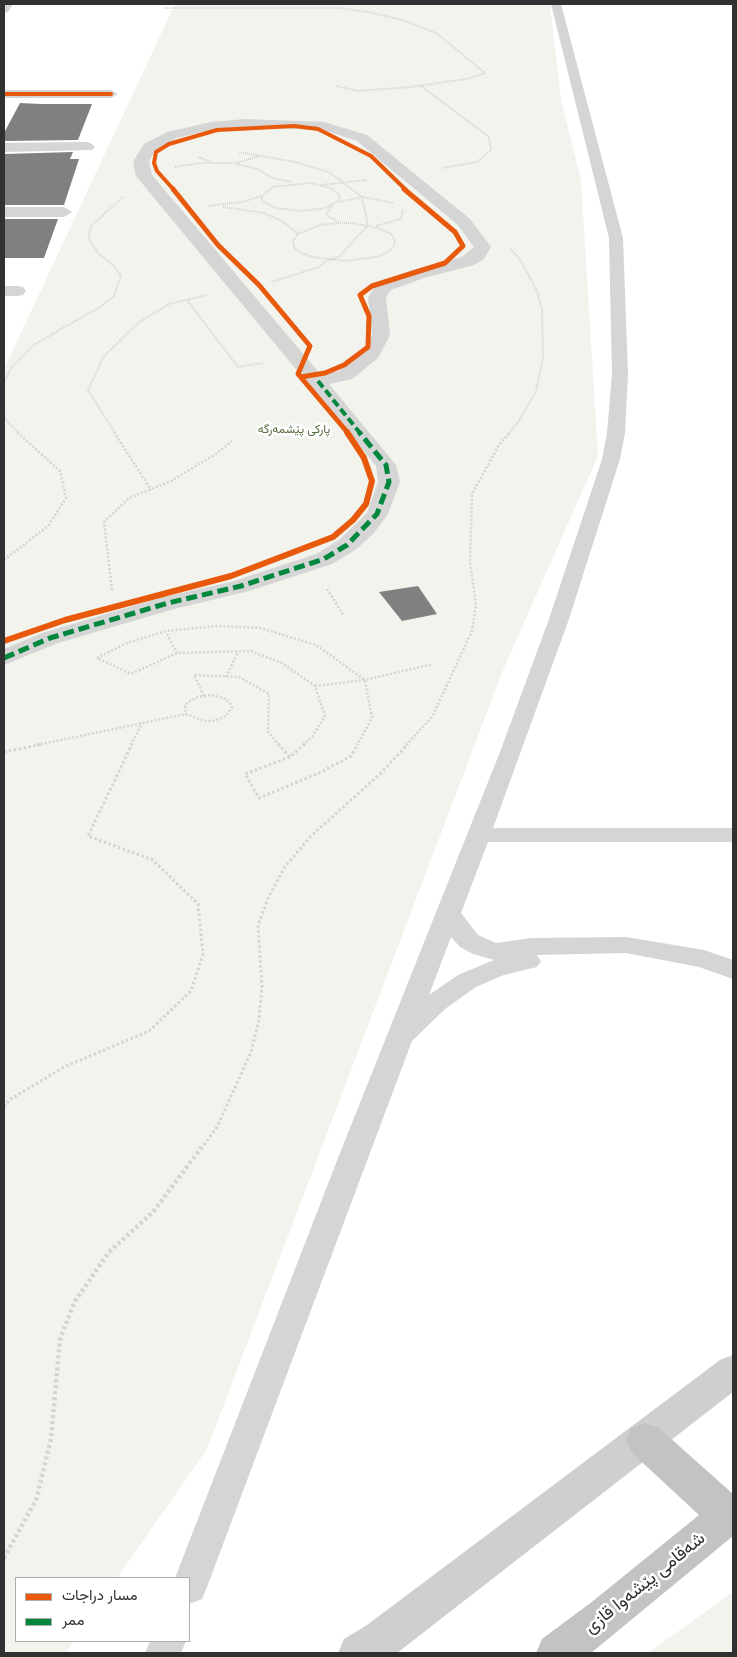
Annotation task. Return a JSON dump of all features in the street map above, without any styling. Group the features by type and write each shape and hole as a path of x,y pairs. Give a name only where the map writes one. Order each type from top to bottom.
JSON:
{"highway":[{"path":"645,1440 731,1514"},
{"name":"شەقامی پێشەوا قازی","path":"557,1653 608,1615 731,1514"}],"main road":[{"path":"358,1653 382,1640 733,1371"}],"street":[{"path":"4,9 7,4"},
{"path":"4,94 112,94"},
{"path":"4,658 50,638 72,631 168,603 241,586 324,559 347,545 365,529 377,514 389,482 386,465 318,381 147,180 141,162 148,147 172,135 211,126 245,123 324,126 345,131 362,138 407,174 464,222 483,247 478,256 468,261 418,274 384,286 377,297 381,335 370,358 345,375 318,381"},
{"path":"4,148 87,147"},
{"path":"4,212 64,212"}],"lane":[{"path":"190,1584 517,735 590,528 611,459 617,416 620,340 616,238 556,4"},
{"path":"477,835 733,835"},
{"path":"448,913 461,934 482,948 495,952 531,947 611,945 642,948 704,959 733,970"},
{"path":"398,1040 436,1003 467,981 480,974 533,960 568,946"}],"path":[{"path":"165,8 341,8 368,12 402,20 436,33 485,73 467,79 358,91 336,86"},
{"path":"231,163 258,169 272,178 321,185 407,174 477,162 491,150 489,138 420,85"},
{"path":"260,155 330,172 362,197 368,225"},
{"path":"256,162 257,157"},
{"path":"147,180 158,172 174,167 213,163"},
{"path":"216,206 242,202 262,196 273,185 272,178"},
{"path":"268,190 300,183"},
{"path":"321,185 337,191 340,196 327,212 328,216 342,223"},
{"path":"4,382 12,367 35,344 100,307 114,296 121,276 114,266 99,254 90,241 89,234 91,226 112,208 127,191"},
{"path":"262,196 262,200 267,205 287,210 314,210 362,197 396,204"},
{"path":"166,201 188,206 216,206 264,213 282,221 298,234"},
{"path":"373,226 401,219 403,209"},
{"path":"342,223 368,225 390,234 395,240 394,246 388,252 362,260 328,260 313,257 294,247 293,241 298,234 320,225 342,223"},
{"path":"151,490 88,390 104,356 138,323 169,304 295,276 319,267 328,260 338,257 368,225"},
{"path":"4,1558 36,1500 51,1439 60,1339 75,1301 109,1252 153,1212 217,1127 251,1052 259,1020 262,986 258,925 268,898 284,868 310,837 381,773 432,717 472,631 476,605 470,562 472,494 499,445 519,421 536,391 543,358 542,310 537,292 521,261 509,248"},
{"path":"187,300 238,367 298,358"},
{"path":"4,411 6,420 12,427 60,471 66,498 48,526 4,560"},
{"path":"72,631 87,614 112,593 104,522 129,498 151,490 216,454 232,441"},
{"path":"218,626 260,628 316,645 365,680 372,718 351,756 319,773 259,798 245,774 290,757 312,737 326,716 315,686 282,663 251,652 238,652 177,653 130,674 97,658 127,643 166,631 218,626"},
{"path":"226,676 238,652"},
{"path":"315,686 365,680 433,664"},
{"path":"204,696 194,675 239,677 269,694 268,732 290,757"},
{"path":"4,752 186,714 197,720 213,721 226,716 232,707 226,699 212,695 204,696 188,702 185,706 186,714"},
{"path":"4,1107 9,1100 64,1067 149,1031 191,992 203,954 198,904 153,860 88,836 142,723"}],"green space":[{"name":"پارکی پێشمەرگە","path":"175,4 550,4 561,100 581,180 598,456 503,670 207,1449 118,1577 15,1577 15,1642 73,1642 66,1653 4,1653 4,369"},
{"path":"733,1592 733,1653 648,1653"}],"building":[{"path":"20,103 92,104 78,140 4,141 4,133"},
{"path":"73,152 70,159 79,159 64,205 4,205 4,154"},
{"path":"4,219 58,219 44,258 4,258"},
{"path":"418,586 437,614 402,621 379,592"}],"marked path":[{"path":"4,658 50,638 168,603 241,586 324,559 347,545 377,514 389,482 386,465 318,381"}],"cycle path":[{"path":"4,94 111,94"},
{"path":"4,641 65,620 231,576 295,553 333,537 353,520 366,504 372,481 364,458 348,433 298,374 310,346 259,285 218,245 188,206 157,171 154,163 156,152 169,144 217,130 294,126 318,129 371,156 389,176 455,232 463,246 457,254 445,263 372,286 360,295 369,316 368,347 344,365 325,373 301,377"}]}
